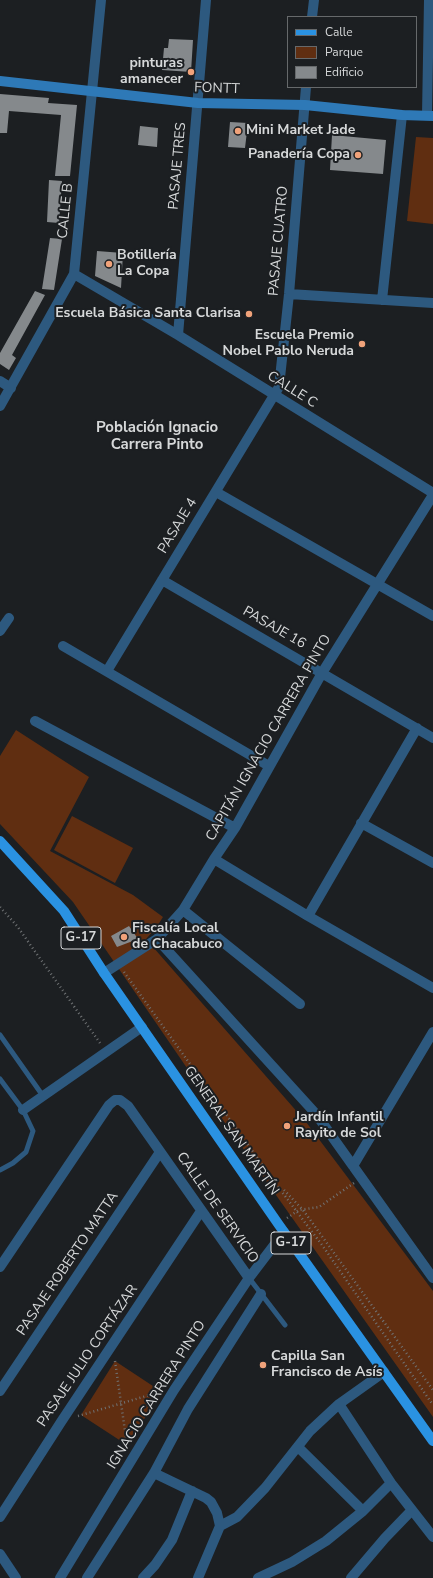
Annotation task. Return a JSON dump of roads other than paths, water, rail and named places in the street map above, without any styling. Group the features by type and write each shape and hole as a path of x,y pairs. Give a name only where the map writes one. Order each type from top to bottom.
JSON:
{"main road":[{"name":"FONTT","path":"0,81 198,103 305,105 402,115 430,116"},
{"name":"GENERAL SAN MARTÍN","path":"0,841 64,911 104,973 281,1228 433,1441"}],"street":[{"name":"CALLE B","path":"0,406 74,274 101,0"},
{"name":"PASAJE TRES","path":"178,335 198,103 198,78 206,0"},
{"path":"312,16 314,0"},
{"path":"429,0 430,116"},
{"name":"PASAJE CUATRO","path":"274,396 279,387 306,88"},
{"path":"382,300 402,115"},
{"name":"CALLE C","path":"74,274 178,335 433,494"},
{"path":"288,294 433,303"},
{"path":"0,380 11,388"},
{"name":"PASAJE 4","path":"107,672 274,396"},
{"path":"216,492 433,616"},
{"name":"CAPITÁN IGNACIO CARRERA PINTO","path":"104,973 157,938 183,910 235,828 322,673 433,494"},
{"name":"PASAJE 16","path":"162,580 433,738"},
{"path":"0,631 9,618"},
{"path":"63,646 269,766"},
{"path":"34,721 235,828"},
{"path":"308,916 417,728"},
{"path":"361,823 433,863"},
{"path":"214,859 308,916 433,988"},
{"path":"183,910 300,1004"},
{"path":"157,938 316,1114 433,1278"},
{"path":"23,1110 142,1027"},
{"path":"353,1166 433,1032"},
{"name":"CALLE DE SERVICIO","path":"0,1267 109,1105 115,1100 120,1100 128,1106 249,1278"},
{"name":"PASAJE ROBERTO MATTA","path":"0,1391 160,1152"},
{"name":"PASAJE JULIO CORTÁZAR","path":"0,1517 201,1211"},
{"name":"IGNACIO CARRERA PINTO","path":"60,1578 174,1390 281,1228"},
{"path":"87,1578 154,1473 188,1409 260,1294"},
{"path":"220,1526 237,1517 265,1488 310,1431 339,1404 384,1372"},
{"path":"339,1404 391,1483 433,1537"},
{"path":"298,1447 363,1511"},
{"path":"154,1473 200,1494 210,1502 218,1513 220,1526 198,1578"},
{"path":"258,1578 280,1569 326,1541 363,1511 391,1483"},
{"path":"143,1578 160,1559 172,1540 192,1491"},
{"path":"350,1578 412,1510"},
{"path":"0,1554 16,1578"}],"lane":[{"path":"0,1035 43,1096"},
{"path":"0,1079 23,1110 33,1131 26,1152 13,1163 0,1170"},
{"name":"CALLE DE SERVICIO","path":"249,1278 285,1325"}],"place":[{"name":"pinturas amanecer","path":"191,72"},
{"name":"Mini Market Jade","path":"238,131"},
{"name":"Panadería Copa","path":"358,155"},
{"name":"Botillería La Copa","path":"109,264"},
{"name":"Escuela Básica Santa Clarisa","path":"249,314"},
{"name":"Escuela Premio Nobel Pablo Neruda","path":"362,344"},
{"name":"Fiscalía Local de Chacabuco","path":"124,937"},
{"name":"Jardín Infantil Rayito de Sol","path":"287,1126"},
{"name":"Capilla San Francisco de Asís","path":"263,1365"}],"district":[{"name":"Población Ignacio Carrera Pinto","path":"157,436"}]}
